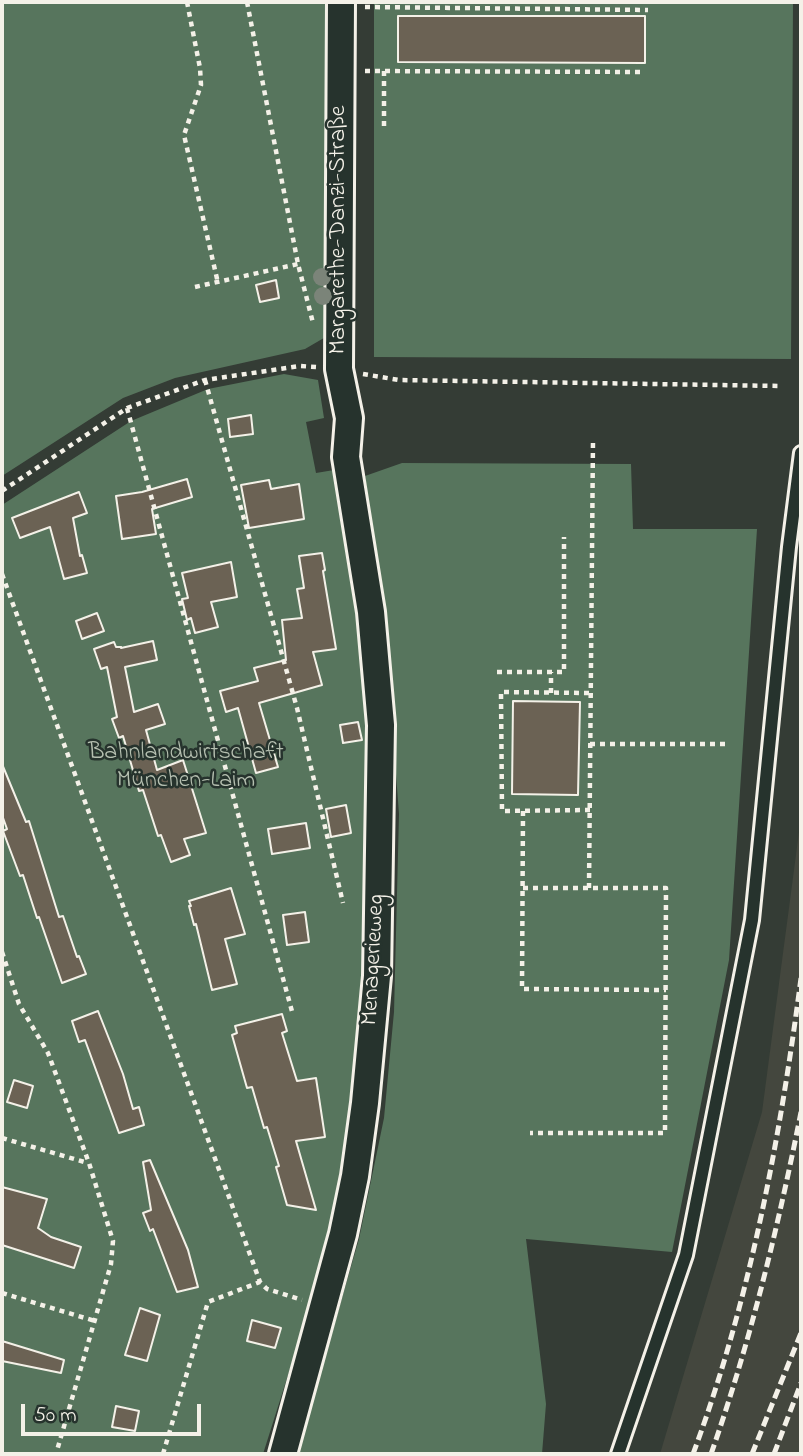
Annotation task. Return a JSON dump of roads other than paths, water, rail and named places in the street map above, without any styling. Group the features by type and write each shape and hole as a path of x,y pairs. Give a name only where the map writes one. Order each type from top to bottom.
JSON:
{"street":[{"name":"Margarethe-Danzi-Straße","path":"346,457 349,418 339,369 349,4"},
{"name":"Menagerieweg","path":"283,1454 346,1222 365,1103 377,976 381,725 371,612 346,457"}],"lane":[{"path":"618,1454 686,1255 752,920 789,547 801,453"}],"railway":[{"path":"693,1454 731,1338 761,1219 801,978"},
{"path":"711,1454 762,1285 801,1112"},
{"path":"752,1454 801,1333"},
{"path":"774,1454 801,1383"}],"park label":[{"name":"Bahnlandwirtschaft München-Laim","path":"186,768"}]}
